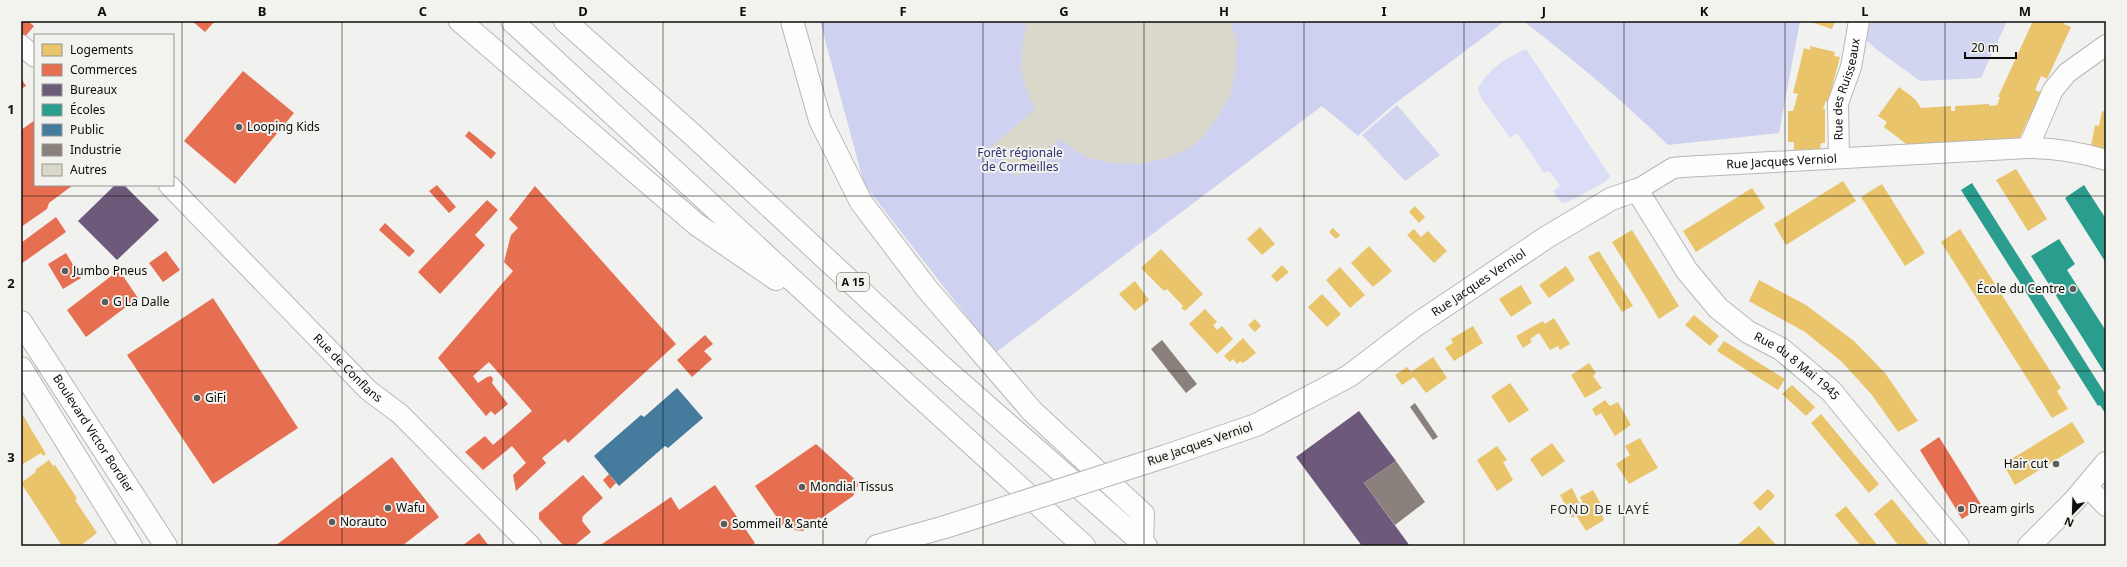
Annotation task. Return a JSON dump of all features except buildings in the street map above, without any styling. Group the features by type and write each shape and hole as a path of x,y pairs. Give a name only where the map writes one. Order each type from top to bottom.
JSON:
{"main road":[{"path":"460,21 696,224 839,323"},
{"path":"512,21 839,323 1084,546"},
{"name":"A 15","path":"565,21 694,136 940,365 1144,544"},
{"path":"792,21 820,120 861,202 927,289 1032,411 1143,514 1144,544"},
{"name":"Rue Jacques Verniol","path":"877,546 945,527 1166,456 1256,425 1349,376 1416,325 1547,237 1611,199 1637,190"},
{"name":"Rue du 8 Mai 1945","path":"1637,190 1687,271 1718,308 1748,332 1781,349 1831,391 1958,546"},
{"name":"Boulevard Victor Bordier","path":"21,322 166,546"},
{"name":"Boulevard Victor Bordier","path":"21,368 131,546"},
{"path":"2029,546 2087,486 2106,463"}],"street":[{"name":"Rue des Ruisseaux","path":"1839,158 1838,103 1851,67 1859,21"},
{"path":"21,45 34,56"},
{"path":"2028,148 2053,90 2067,73 2106,45"},
{"name":"Rue Jacques Verniol","path":"1637,190 1673,168 2028,148 2050,148 2082,152 2106,160"},
{"name":"Rue de Conflans","path":"170,186 368,390 400,414 531,546"},
{"path":"2087,486 2106,506"}],"shaded area":[{"path":"1866,21 2007,21 1981,78 1920,81 1866,40"},
{"path":"1526,49 1610,176 1605,182 1568,202 1562,203 1553,191 1560,186 1549,171 1544,173 1517,133 1510,138 1481,98 1478,88 1488,74 1499,64"},
{"path":"1397,105 1440,155 1405,181 1362,135"}],"green space":[{"name":"Forêt régionale de Cormeilles","path":"820,21 1505,21 1393,105 1358,136 1322,106 995,353 864,184"},
{"path":"1523,21 1800,21 1779,133 1668,145 1633,112 1561,50"}],"place":[{"name":"Looping Kids","path":"239,127"},
{"name":"Jumbo Pneus","path":"65,271"},
{"name":"École du Centre","path":"2073,289"},
{"name":"G La Dalle","path":"105,302"},
{"name":"GiFi","path":"197,398"},
{"name":"Hair cut","path":"2056,464"},
{"name":"Mondial Tissus","path":"802,487"},
{"name":"Wafu","path":"388,508"},
{"name":"Dream girls","path":"1961,509"},
{"name":"Norauto","path":"332,522"},
{"name":"Sommeil & Santé","path":"724,524"}],"district":[{"name":"FOND DE LAYÉ","path":"1600,509"}]}
